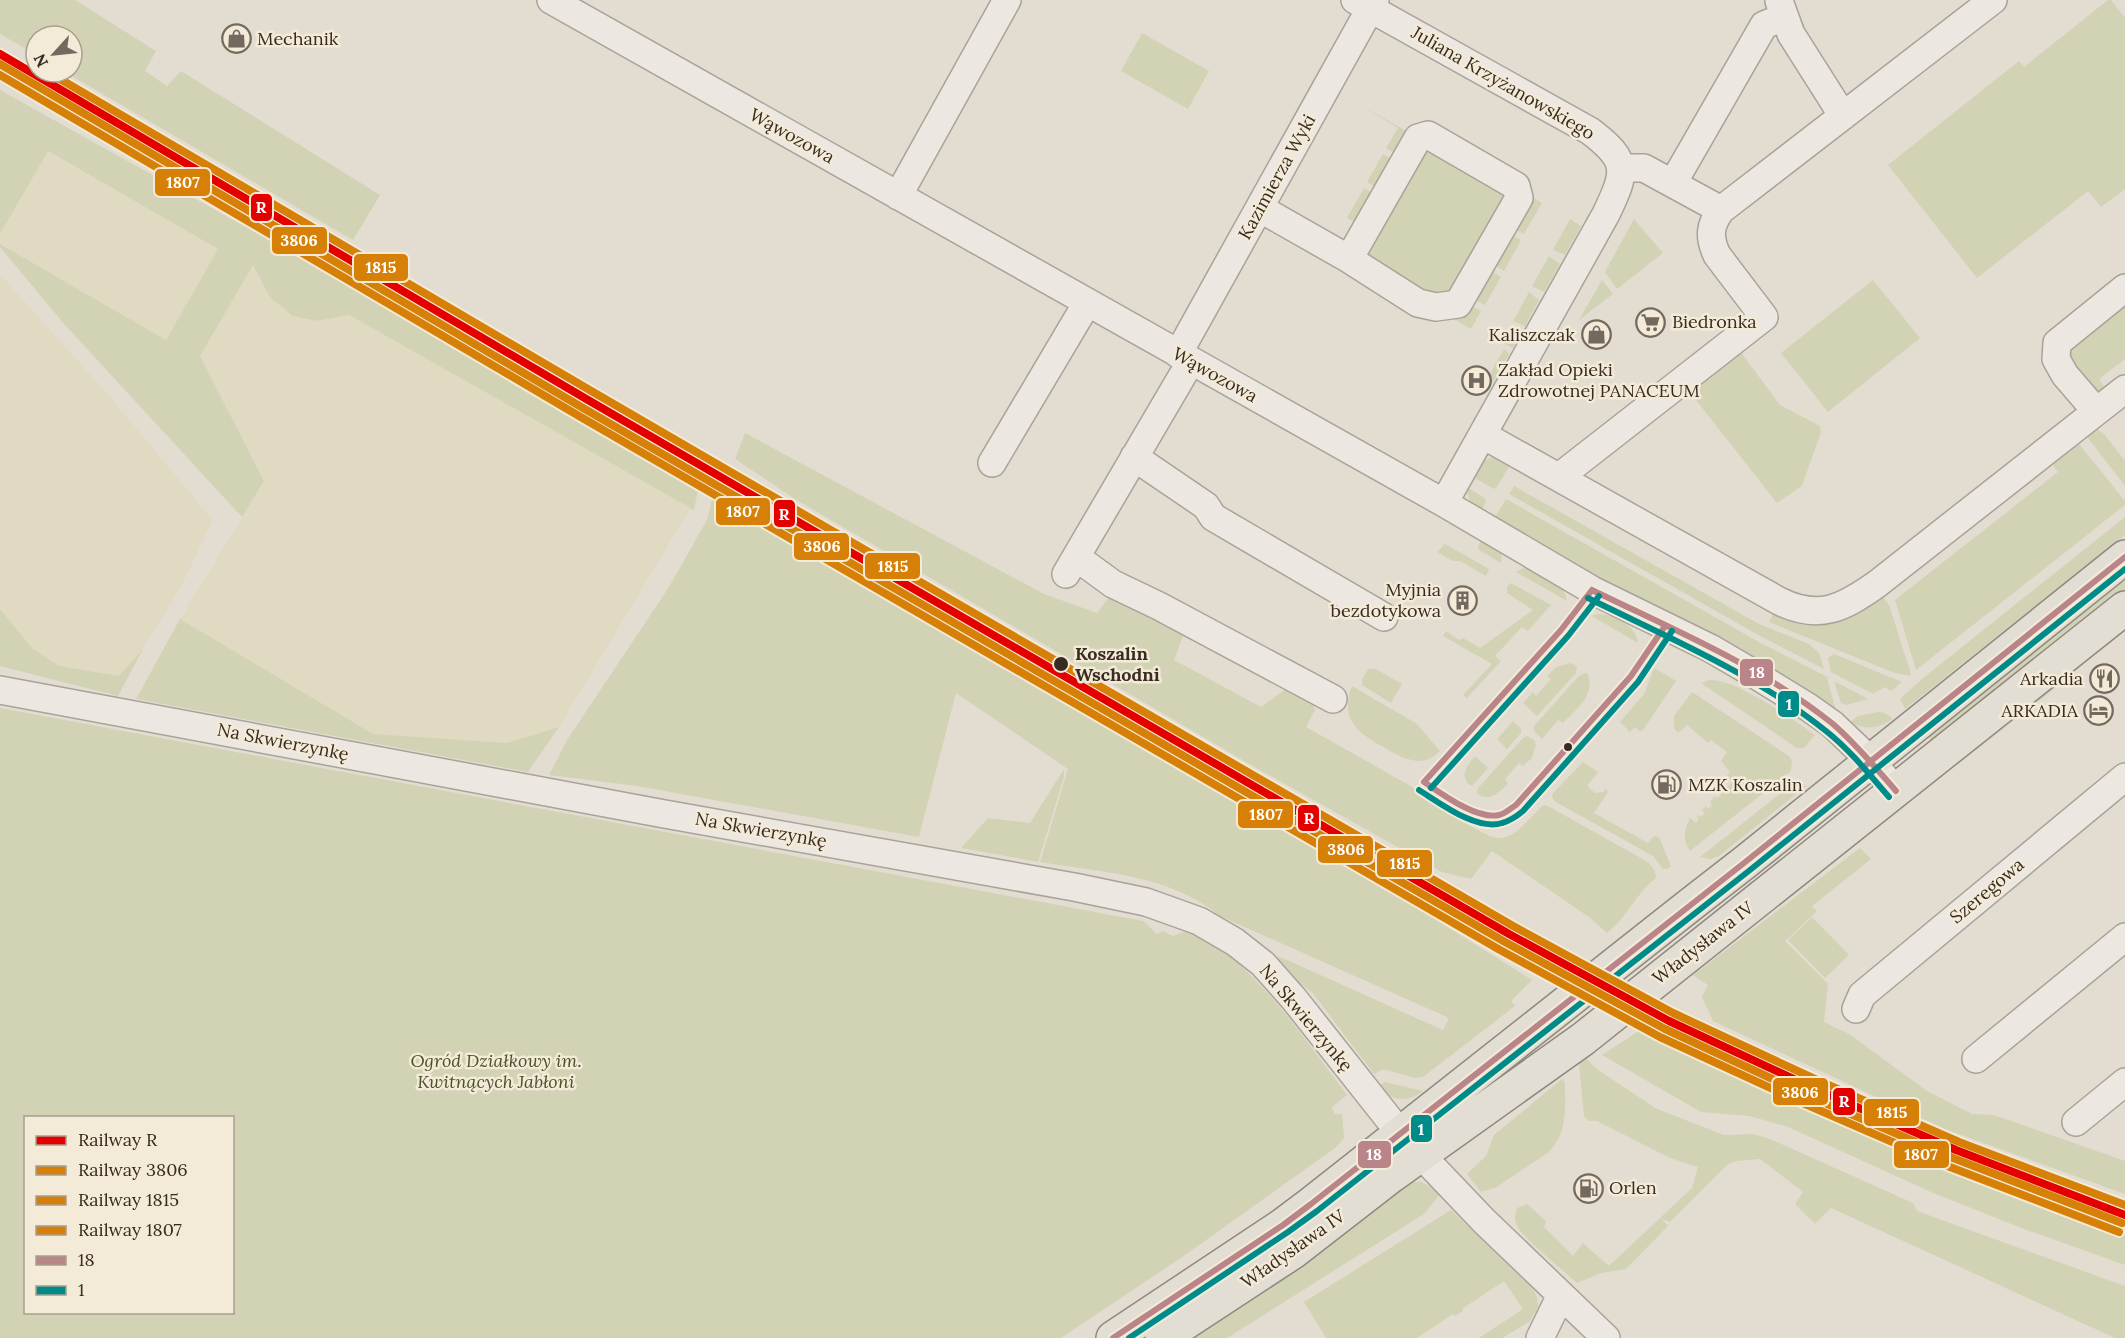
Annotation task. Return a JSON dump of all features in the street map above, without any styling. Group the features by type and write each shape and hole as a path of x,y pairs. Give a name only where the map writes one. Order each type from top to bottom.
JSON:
{"main road":[{"name":"Władysława IV","path":"1162,1338 1293,1252 1547,1018 2125,557"},
{"name":"Władysława IV","path":"1113,1338 1410,1144 1583,1039 2125,608"}],"street":[{"name":"Wąwozowa","path":"551,0 1444,503 1592,590 1710,648 1783,691 1832,724 1870,761"},
{"path":"897,196 1007,0"},
{"path":"1559,477 1764,317 1717,255 1712,244 1711,229 1714,219 1721,210 1993,0"},
{"name":"Juliana Krzyżanowskiego","path":"1367,3 1590,131 1611,149 1622,168"},
{"name":"Kazimierza Wyki","path":"1333,699 1159,606 1071,566 1134,457 1367,3"},
{"path":"1673,183 1764,25 1781,9 1791,34 1843,116"},
{"path":"1261,209 1418,303 1436,307 1458,304 1519,198 1516,186 1428,135 1418,138 1349,260"},
{"path":"1444,503 1606,214 1617,191 1622,168 1644,168 1721,210"},
{"path":"2096,411 2065,375 2056,359 2057,343 2125,288"},
{"path":"992,463 1087,303"},
{"path":"1484,435 1779,601 1795,609 1814,613 1854,600 1869,590 2125,389"},
{"path":"1134,457 1206,506 1213,517 1384,617"},
{"name":"Na Skwierzynkę","path":"0,690 659,813 937,861 1146,902 1199,921 1235,942 1263,964 1294,999 1410,1144"},
{"path":"1870,761 1896,791"},
{"name":"Szeregowa","path":"1856,1009 1862,995 2125,778"},
{"path":"1976,1059 2125,937"},
{"path":"2076,1122 2125,1082"},
{"path":"1410,1144 1484,1221 1606,1338"},
{"path":"1540,1338 1561,1295"}],"shaded area":[{"path":"47,151 218,249 166,340 0,244 0,234"},
{"path":"253,264 270,297 317,321 349,315 694,510 689,511 559,727 507,743 373,734 180,619 264,481 200,356"},
{"path":"0,274 108,394 213,520 181,587 143,649 119,676 59,666 32,648 0,609"}],"green space":[{"path":"0,0 75,0 156,51 145,71 167,86 181,71 380,195 353,240 84,83 84,24 24,24 24,48 0,34"},
{"path":"2108,0 2111,0 2125,18 2125,189 2101,207 2088,191 1977,278 1888,165 2019,61 2024,67"},
{"path":"1142,33 1209,71 1188,109 1121,71"},
{"path":"0,90 700,480 694,510 349,315 317,321 293,316 270,297 253,265 200,356 264,481 242,517 65,325 0,247 0,244 166,340 218,249 48,151 0,234"},
{"path":"1357,103 1408,132 1396,154 1386,148 1398,128"},
{"path":"1420,144 1510,191 1453,300 1426,301 1355,258"},
{"path":"1383,154 1396,161 1380,190 1367,182"},
{"path":"1364,188 1377,196 1360,225 1347,218"},
{"path":"1529,195 1542,203 1524,234 1511,227"},
{"path":"1570,219 1581,226 1565,255 1553,250"},
{"path":"1634,219 1663,253 1617,289 1605,272"},
{"path":"1508,233 1521,240 1504,271 1491,263"},
{"path":"1549,256 1560,264 1544,292 1532,286"},
{"path":"1488,269 1501,277 1485,305 1472,298"},
{"path":"1602,280 1613,294 1579,320"},
{"path":"1873,280 1920,338 1828,412 1781,353"},
{"path":"1529,292 1539,300 1525,326 1513,321"},
{"path":"2125,297 2125,359 2099,379 2107,391 2093,390 2082,380 2065,353"},
{"path":"1468,304 1481,311 1471,329 1443,313"},
{"path":"1509,327 1520,334 1513,348 1501,342"},
{"path":"1737,347 1780,405 1820,426 1821,432 1802,486 1777,503 1688,390"},
{"path":"1504,349 1509,354 1489,389 1483,386"},
{"path":"2097,429 2104,434 2125,461 2125,486 2084,433"},
{"path":"745,433 1044,594 1097,613 1112,593 1184,634 1174,660 1261,707 1290,686 1311,697 1315,710 1306,727 1455,811 1453,816 1492,837 1509,836 1542,806 1546,805 1648,862 1655,871 1656,878 1607,933 1589,917 1492,851 1471,879 1442,872 1253,766 795,499 735,459"},
{"path":"2079,444 2125,501 2125,505 1916,670 1895,600 2058,472 2053,465"},
{"path":"1496,456 1512,462 1494,489 1469,475 1482,461"},
{"path":"1514,486 1759,624 1809,644 1819,653 1824,669 1762,637 1509,494"},
{"path":"715,487 1064,692 1253,813 1390,891 1532,980 1511,1001 1515,1006 1423,1077 1415,1078 1383,1069 1374,1074 1312,992 1292,978 1275,960 1278,956 1443,1030 1449,1018 1220,916 1201,902 1180,892 1134,877 1040,862 1068,769 956,693 919,837 637,786 549,775 567,740 669,587 707,520"},
{"path":"1467,487 1485,498 1486,502 1480,512 1470,501"},
{"path":"1506,499 1759,642 1827,677 1836,711 1494,519"},
{"path":"2125,517 2125,535 1905,709 1900,699 1922,679"},
{"path":"1483,537 1500,550 1501,563 1479,550 1478,546"},
{"path":"1445,544 1489,569 1486,576 1460,561 1453,561 1437,552"},
{"path":"1527,566 1563,587 1567,601 1516,572"},
{"path":"2125,572 2125,595 1935,746 1924,732"},
{"path":"1511,583 1551,605 1528,631 1522,627 1495,656 1501,661 1467,698 1463,695 1492,664 1443,636 1446,631 1459,640 1463,638 1480,648 1533,610 1507,593 1507,587"},
{"path":"1880,593 1889,605 1911,674 1909,676 1892,672 1769,622 1776,609"},
{"path":"0,609 32,648 59,666 119,676 143,649 118,696 0,666"},
{"path":"1598,614 1617,618 1629,626 1638,643 1592,616"},
{"path":"180,619 373,734 507,743 559,727 528,772 136,699"},
{"path":"1834,654 1902,682 1891,691 1885,687 1873,694 1831,672 1828,658"},
{"path":"1571,663 1577,666 1576,673 1537,716 1523,703 1533,692 1536,696 1551,679 1547,676 1556,667"},
{"path":"1654,668 1676,681 1643,730 1639,731 1635,727 1630,732 1620,722 1644,694"},
{"path":"1368,669 1376,669 1402,684 1391,703 1362,685"},
{"path":"1587,673 1589,688 1584,701 1563,723 1558,720 1542,739 1534,731 1534,726 1578,677"},
{"path":"2068,678 1957,765 1952,766 2026,698"},
{"path":"1710,680 1721,681 1749,693 1815,735 1804,748 1797,748 1701,683"},
{"path":"1834,681 1868,699 1846,705 1841,703"},
{"path":"1352,686 1417,724 1440,751 1426,760 1406,759 1367,737 1359,731 1350,717 1348,708"},
{"path":"1692,692 1789,756 1792,761 1791,771 1690,851 1685,835 1690,818 1696,823 1699,819 1697,817 1705,813 1702,810 1706,806 1708,809 1715,796 1717,798 1721,795 1718,792 1725,785 1728,787 1733,781 1727,775 1730,772 1721,761 1727,752 1711,740 1708,743 1687,725 1678,733 1674,728 1674,716"},
{"name":"Ogród Działkowy im. Kwitnących Jabłoni","path":"0,708 1143,921 1157,934 1163,931 1173,936 1186,931 1208,940 1238,963 1272,998 1347,1095 1332,1107 1334,1114 1342,1114 1344,1138 1335,1148 1188,1253 1061,1338 0,1338"},
{"path":"1885,713 1893,719 1872,727 1861,727 1850,722 1858,716"},
{"path":"1513,721 1521,729 1521,733 1507,749 1497,739"},
{"path":"1527,736 1534,740 1536,745 1532,758 1523,766 1519,763 1505,779 1508,783 1499,792 1488,797 1480,796 1477,792 1479,787"},
{"path":"1475,756 1488,768 1472,786 1467,783 1464,775 1467,766"},
{"path":"1583,762 1598,772 1587,786 1595,793 1604,792 1605,788 1608,792 1594,813 1648,843 1654,836 1659,837 1671,866 1663,869 1653,856 1554,801 1553,793"},
{"path":"1064,769 1064,777 1038,862 961,848 988,818 1030,823"},
{"path":"1795,782 1801,782 1806,786 1719,856 1711,859 1700,857"},
{"path":"1814,819 1819,826 1462,1108 1457,1102"},
{"path":"1860,848 1871,859 1812,906 1817,911 1785,941 1828,984 1824,1022 1849,1034 1927,1091 1972,1114 1994,1115 2125,1161 2125,1194 1945,1129 1713,1021 1702,997 1708,985 1693,975"},
{"path":"1812,917 1849,955 1825,978 1788,940"},
{"path":"1645,1027 1963,1174 2125,1233 2125,1265 2024,1229 1931,1192 1788,1127 1750,1116 1701,1112 1602,1055"},
{"path":"1586,1058 1598,1070 1657,1109 1724,1135 1753,1134 1770,1139 1913,1203 1917,1211 2125,1286 2125,1338 2115,1338 1831,1208 1815,1224 1795,1204 1803,1192 1760,1159 1736,1161 1727,1165 1670,1222 1662,1219 1668,1226 1626,1269 1601,1273 1577,1283 1521,1232 1515,1221 1517,1208 1527,1204 1546,1221 1544,1227 1573,1256 1583,1243 1609,1266 1692,1188 1698,1167 1670,1158 1597,1121 1589,1121 1584,1116 1579,1064"},
{"path":"1562,1079 1565,1082 1564,1119 1560,1136 1555,1144 1549,1152 1495,1188 1481,1192 1467,1174 1486,1156 1494,1135"},
{"path":"1385,1082 1423,1091 1410,1098 1394,1098 1376,1088"},
{"path":"1411,1182 1421,1182 1442,1192 1424,1214 1227,1338 1179,1338"},
{"path":"1451,1210 1532,1288 1537,1297 1538,1307 1529,1322 1502,1338 1479,1338 1523,1309 1504,1281 1462,1309 1463,1311 1455,1316 1453,1314 1417,1338 1326,1338 1304,1302"}],"rail line":[{"name":"R","path":"0,54 588,400 1509,934 1669,1021 1813,1088 1956,1150 2125,1215"},
{"name":"3806","path":"0,64 583,408 1505,942 1665,1029 1809,1096 1953,1158 2122,1223"},
{"name":"1807","path":"0,75 579,416 1500,950 1660,1037 1805,1104 1950,1167 2119,1232"},
{"name":"1815","path":"68,84 593,392 1513,926 1673,1013 1817,1080 1959,1142 2125,1205"}],"transit line":[{"name":"18","path":"1113,1338 1311,1204 1744,863 2125,557"},
{"name":"1","path":"1129,1338 1317,1211 1750,870 2125,569"},
{"name":"18","path":"1592,590 1716,650 1777,684 1833,724 1866,756 1896,791"},
{"name":"18","path":"1424,782 1561,630 1592,590"},
{"name":"1","path":"1431,788 1568,636 1599,596"},
{"name":"1","path":"1588,598 1741,674 1799,711 1843,746 1889,797"},
{"name":"18","path":"1424,782 1470,810 1490,816 1506,812 1516,805 1631,676 1665,626"},
{"name":"1","path":"1419,790 1470,820 1492,824 1513,818 1523,811 1638,682 1672,631"}],"place":[{"name":"Mechanik","path":"236,39"},
{"name":"Biedronka","path":"1651,322"},
{"name":"Kaliszczak","path":"1596,335"},
{"name":"Zakład Opieki Zdrowotnej PANACEUM","path":"1477,380"},
{"name":"Myjnia bezdotykowa","path":"1462,600"},
{"name":"Koszalin Wschodni","path":"1061,664"},
{"name":"Arkadia","path":"2104,679"},
{"name":"ARKADIA","path":"2099,711"},
{"name":"MZK Koszalin","path":"1667,785"},
{"name":"Orlen","path":"1588,1188"}]}
